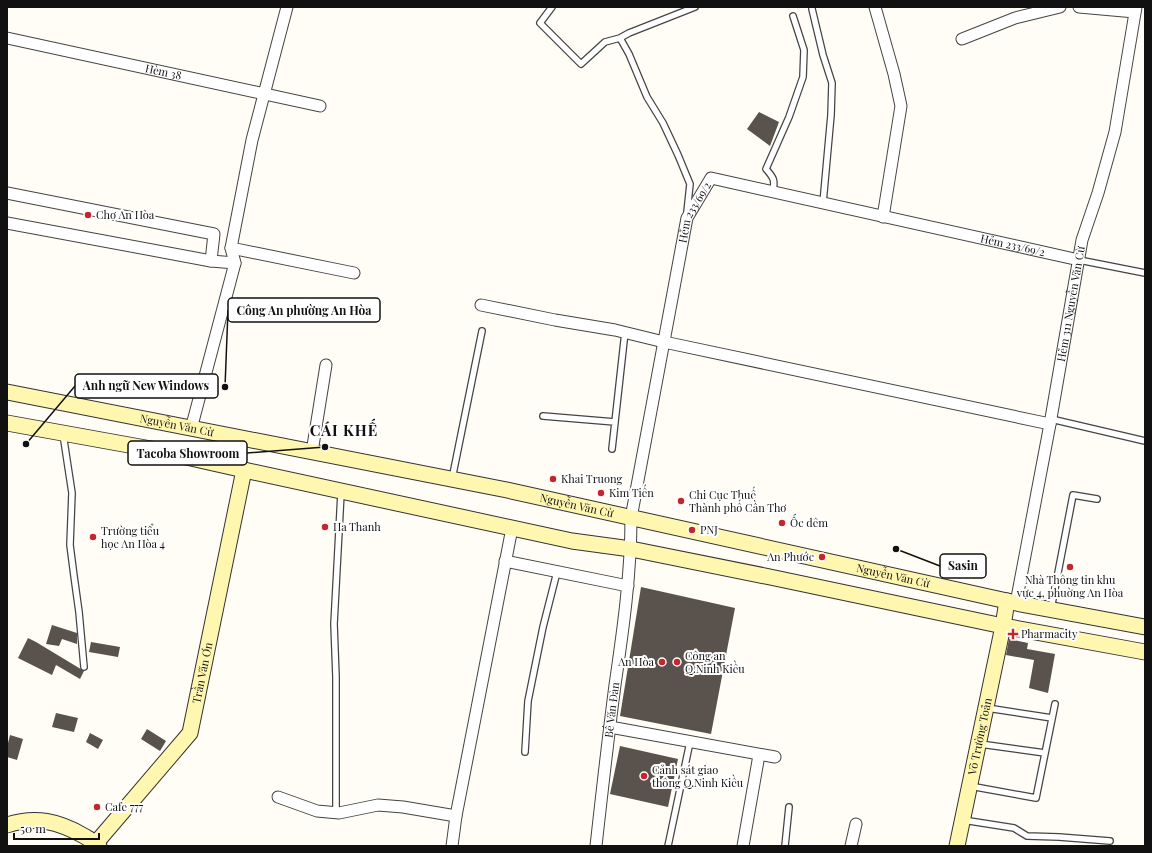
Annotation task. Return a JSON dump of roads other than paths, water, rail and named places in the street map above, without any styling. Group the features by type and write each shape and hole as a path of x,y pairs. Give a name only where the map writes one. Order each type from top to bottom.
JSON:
{"main road":[{"name":"Nguyễn Văn Cừ","path":"7,392 507,490 1012,602 1145,627"},
{"path":"7,423 151,449 572,541 631,549 778,578 1003,626 1145,652"},
{"name":"Trần Văn Ơn","path":"98,845 190,733 244,470"},
{"name":"Võ Trường Toản","path":"957,846 1003,626 1012,602"},
{"path":"7,825 21,821 37,820 54,823 72,829 98,845"}],"street":[{"path":"191,429 235,263 231,248 252,140 287,7"},
{"path":"875,7 890,59 901,106 883,217"},
{"path":"962,39 1015,18 1060,7"},
{"path":"1079,7 1136,9"},
{"name":"Hẻm 311 Nguyễn Văn Cừ","path":"1012,602 1051,422 1082,240 1098,193 1115,132 1136,9"},
{"name":"Hèm 38","path":"7,38 320,106"},
{"name":"Hẻm 233/69/2","path":"631,549 632,518 687,218 711,178 1079,260"},
{"path":"7,193 214,234 211,260"},
{"path":"7,222 211,260 235,263"},
{"path":"231,248 354,273"},
{"path":"482,305 625,332 664,342 1051,422"},
{"path":"312,452 326,365"},
{"path":"452,846 456,816 512,528"},
{"name":"Bế Văn Đàn","path":"596,846 628,586 631,549"},
{"path":"505,561 628,586"},
{"path":"610,727 774,757"},
{"path":"743,846 759,755"},
{"path":"278,797 317,811 339,813 378,805 403,807 456,816"},
{"path":"851,846 856,824"}],"lane":[{"path":"552,7 540,23 581,64 605,42 620,38 695,7"},
{"path":"812,9 832,83 831,116 823,203"},
{"path":"773,192 775,182 766,169 789,117 802,77 804,50 793,16"},
{"path":"620,38 629,54 647,97 663,123 690,184 687,218"},
{"path":"1079,260 1145,272"},
{"path":"452,479 482,331"},
{"path":"612,449 625,332"},
{"path":"543,416 614,422"},
{"path":"1051,422 1145,441"},
{"path":"62,433 72,493 70,544 80,612 84,667"},
{"path":"336,812 336,677 334,624 342,491"},
{"path":"1051,610 1073,495 1097,499"},
{"path":"525,752 528,701 543,627 557,572"},
{"path":"970,786 1036,798 1054,704"},
{"path":"986,708 1052,718"},
{"path":"668,846 690,742"},
{"path":"978,744 1045,753"},
{"path":"785,846 789,807"},
{"path":"963,820 1014,828 1027,836 1110,841"}],"place":[{"name":"Chợ An Hòa","path":"88,215"},
{"name":"Công An phường An Hòa","path":"225,387"},
{"name":"Anh ngữ New Windows","path":"26,444"},
{"name":"Tacoba Showroom","path":"325,447"},
{"name":"Khai Truong","path":"553,479"},
{"name":"Kim Tiến","path":"601,493"},
{"name":"Chi Cục Thuế Thành phố Cần Thơ","path":"681,501"},
{"name":"Ốc đêm","path":"782,523"},
{"name":"Ha Thanh","path":"325,527"},
{"name":"PNJ","path":"692,530"},
{"name":"Trường tiểu học An Hòa 4","path":"93,537"},
{"name":"Sasin","path":"896,549"},
{"name":"An Phước","path":"822,557"},
{"name":"Nhà Thông tin khu vực 4, phuờng An Hòa","path":"1070,567"},
{"name":"Pharmacity","path":"1013,634"},
{"name":"An Hòa","path":"662,662"},
{"name":"Công an Q.Ninh Kiều","path":"677,662"},
{"name":"Cảnh sát giao thông Q.Ninh Kiều","path":"644,776"},
{"name":"Cafe 777","path":"97,807"}],"district":[{"name":"CÁI KHẾ","path":"344,431"}]}
